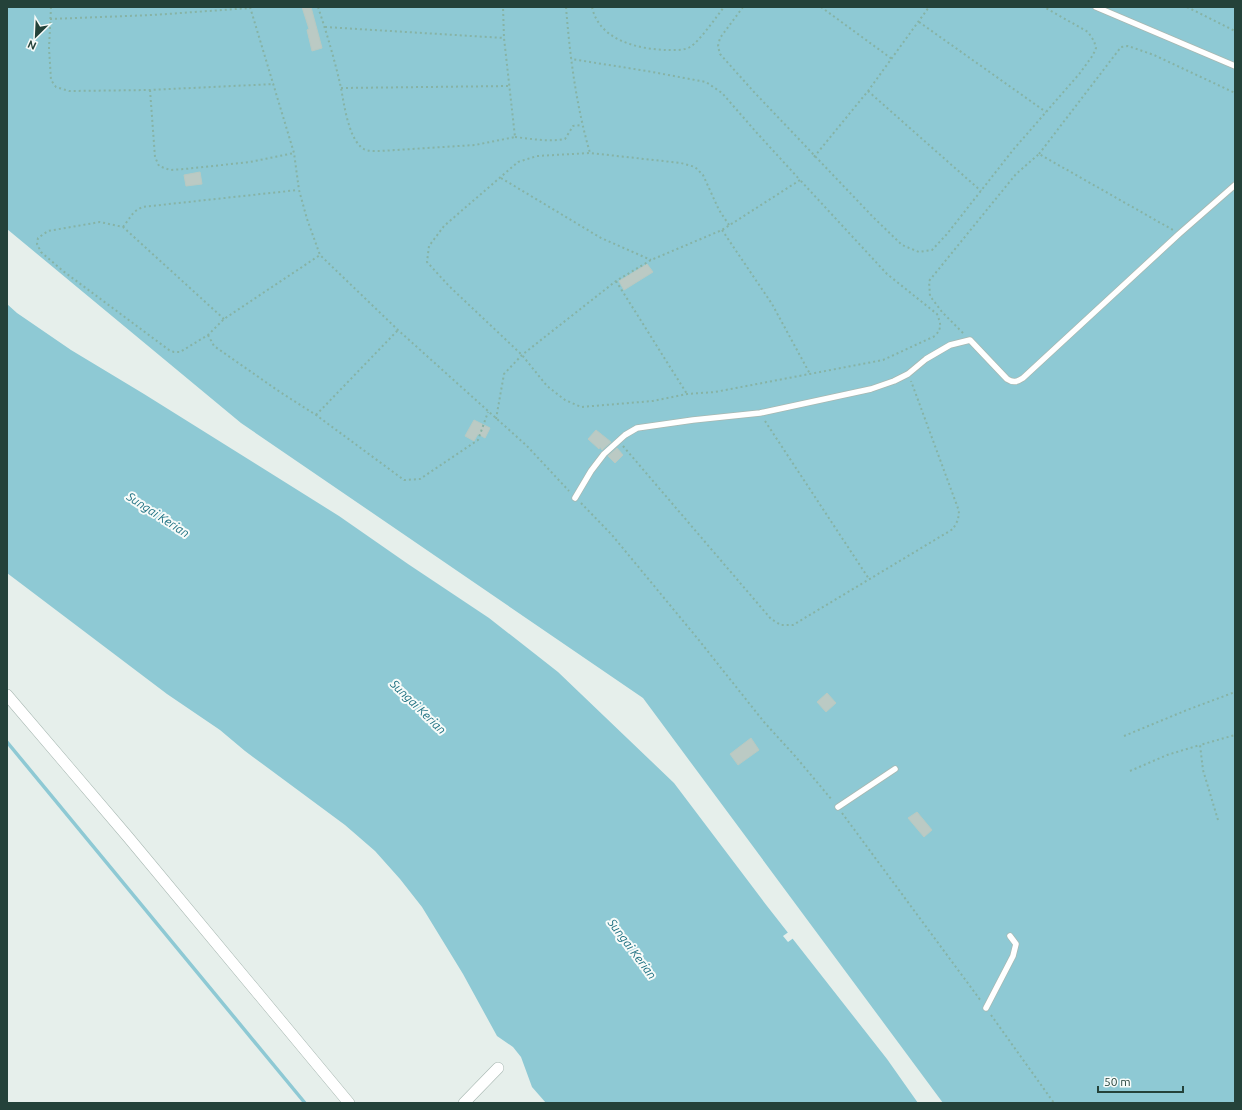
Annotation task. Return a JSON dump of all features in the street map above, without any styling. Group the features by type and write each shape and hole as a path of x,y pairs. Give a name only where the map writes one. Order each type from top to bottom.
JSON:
{"street":[{"path":"7,695 128,837 349,1103"},
{"path":"464,1103 498,1068"}],"lane":[{"path":"1096,7 1235,66"},
{"path":"576,498 590,471 604,454 618,441 637,428 760,413 871,389 894,381 908,374 926,359 950,345 970,340 1007,379 1016,382 1019,381 1179,234 1235,185"},
{"path":"838,807 895,769"},
{"path":"986,1008 1013,956 1016,944 1010,936"}],"path":[{"path":"51,7 49,48 51,80 56,87 69,91 150,90 274,84"},
{"path":"318,7 352,132 360,147 368,151 475,145 515,137 554,141 565,139 573,126 582,125"},
{"path":"503,7 504,38 515,137"},
{"path":"566,7 571,59 582,125 590,153"},
{"path":"592,7 593,13 605,32 625,43 652,50 680,50 691,47 714,22 724,7"},
{"path":"743,7 720,38 718,46 720,54 814,157 902,245 919,252 932,250 947,234 1013,150 1093,55 1096,48 1094,41 1088,32 1044,7"},
{"path":"821,7 892,59"},
{"path":"814,157 892,59 929,7"},
{"path":"1187,7 1235,31"},
{"path":"50,19 153,15 250,8 294,153 299,190 307,219 320,255 398,330 527,446 612,535 764,722 838,807 1054,1103"},
{"path":"919,22 1046,112"},
{"path":"324,27 504,38"},
{"path":"970,340 942,312 930,296 929,281 1016,174 1039,154 1121,47 1128,46 1154,55 1235,93"},
{"path":"571,59 706,82 722,93 887,274 937,314 941,324 940,331 936,336 883,360 715,392 687,394 653,401 581,407 565,400 547,386 522,355 449,286 427,262 429,246 444,226 518,162 537,156 590,153 681,163 695,167 703,175 719,210 729,225"},
{"path":"341,88 510,86"},
{"path":"150,90 155,157 159,166 170,170 192,168 250,162 294,153"},
{"path":"868,90 981,191"},
{"path":"1039,154 1179,234"},
{"path":"501,178 601,238 651,260"},
{"path":"496,419 504,374 522,355 616,281 651,260 722,230 800,180"},
{"path":"124,227 134,212 142,207 299,190"},
{"path":"224,319 124,227 100,222 48,231 38,238 37,244 41,252 62,271 169,350 174,352 180,352 208,335 224,319 320,255"},
{"path":"722,230 772,304 810,374"},
{"path":"616,281 687,394"},
{"path":"316,415 398,330"},
{"path":"208,335 214,346 316,415 404,480 420,479 478,440 488,412"},
{"path":"618,441 771,619 781,625 792,625 953,529 958,520 959,510 908,374"},
{"path":"760,413 869,579"},
{"path":"1124,736 1235,692"},
{"path":"1130,771 1167,755 1235,735"},
{"path":"1200,745 1203,770 1218,820"}],"water":[{"path":"7,7 1235,7 1235,1103 943,1103 643,698 241,423 7,229"},
{"name":"Sungai Kerian","path":"7,304 17,313 71,350 339,516 489,618 558,672 674,783 767,906 887,1059 918,1103 546,1103 532,1087 521,1057 513,1047 497,1036 463,974 422,907 375,851 345,825 245,751 220,730 167,694 7,573"}],"pier":[{"path":"790,931 795,937 788,942 783,936"}],"building":[{"path":"302,7 311,7 322,48 312,51 307,30 309,29"},
{"path":"200,172 202,184 186,186 184,175"},
{"path":"647,264 653,272 624,290 619,281"},
{"path":"474,420 490,428 485,438 478,434 474,441 465,436"},
{"path":"596,430 611,442 602,450 588,439"},
{"path":"617,448 623,455 615,463 608,456"},
{"path":"827,693 836,703 826,712 817,702"},
{"path":"751,738 759,750 738,765 730,754"},
{"path":"917,812 932,830 924,837 908,818"}],"waterway":[{"path":"7,742 305,1103"}]}
